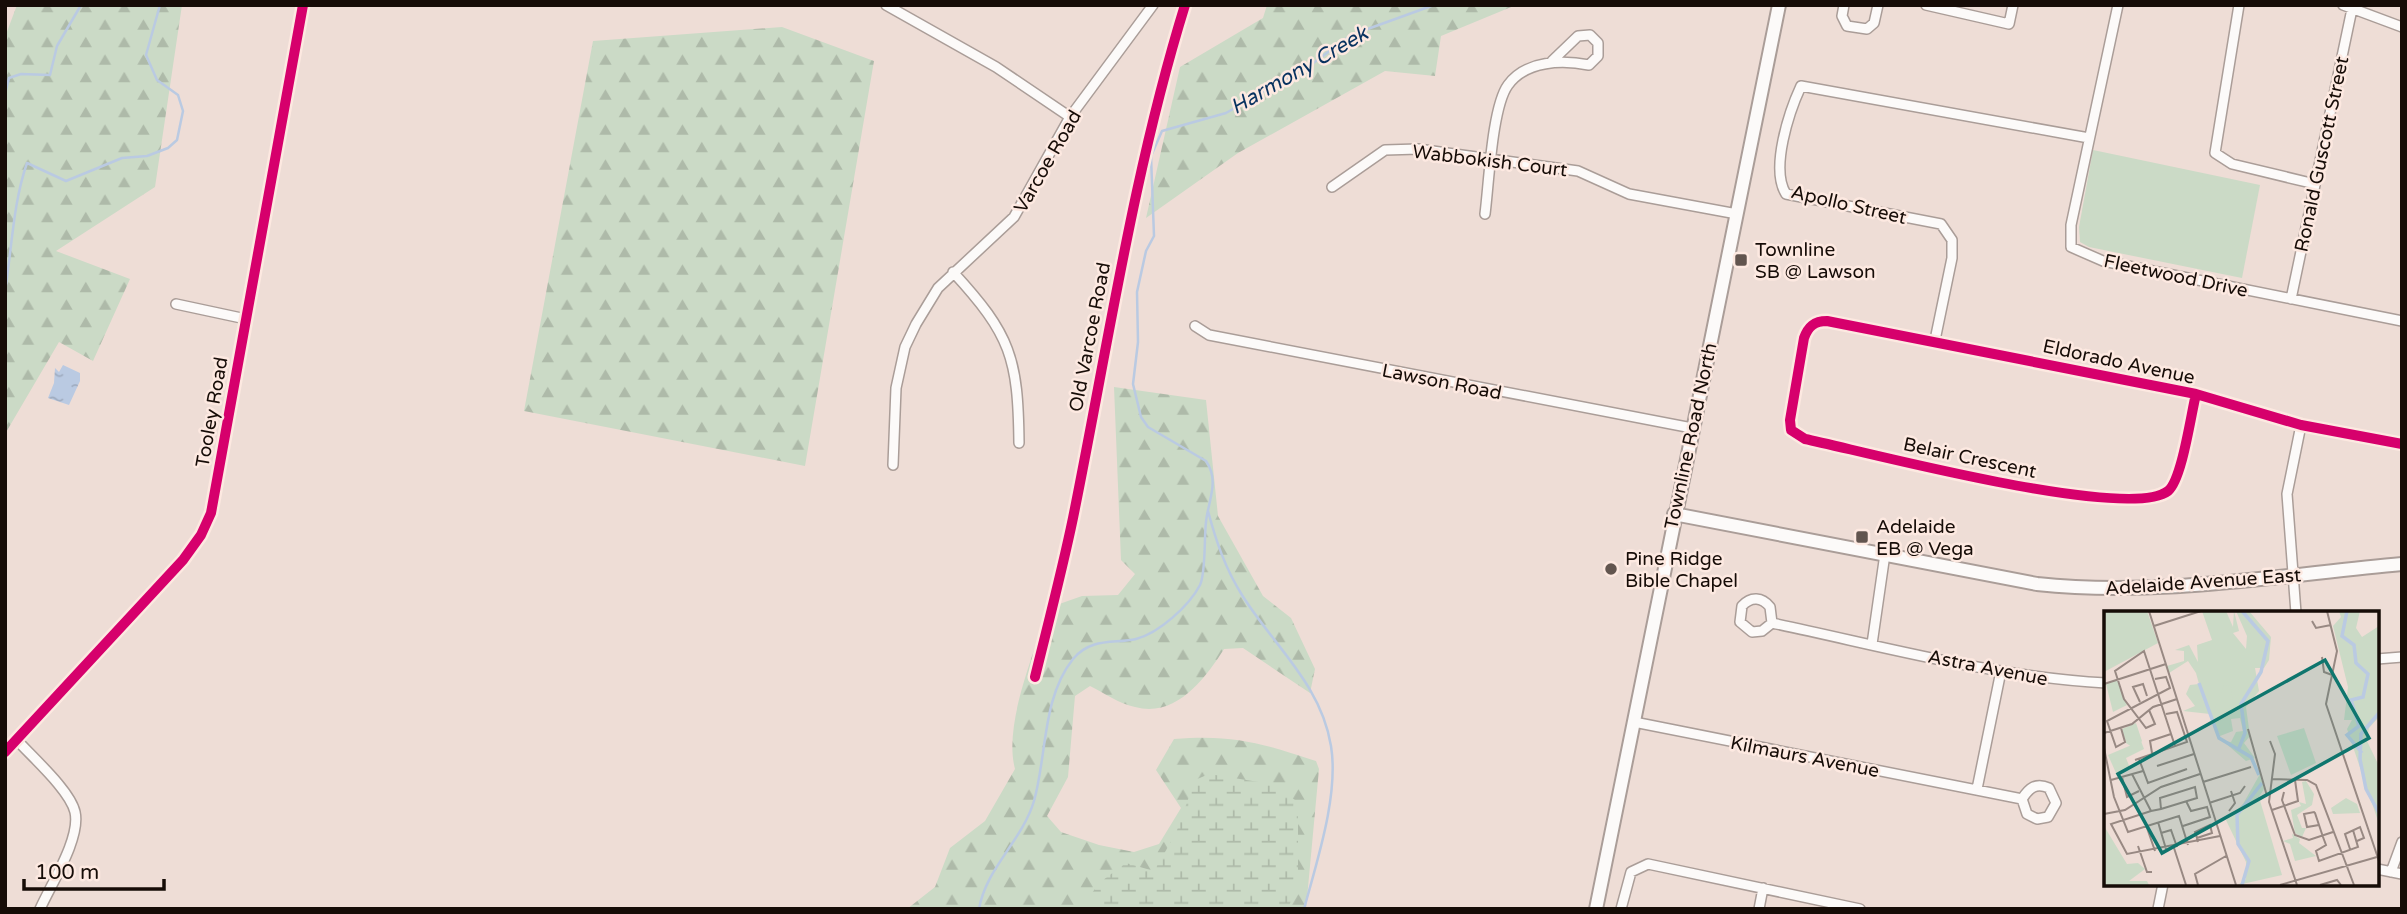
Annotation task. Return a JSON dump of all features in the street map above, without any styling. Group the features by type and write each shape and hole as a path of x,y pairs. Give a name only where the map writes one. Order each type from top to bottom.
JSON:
{"main road":[{"name":"Townline Road North","path":"1596,909 1779,5"},
{"name":"Adelaide Avenue East","path":"1674,514 2037,584 2086,589 2141,589 2402,564"}],"street":[{"name":"Tooley Road","path":"5,752 183,560 201,535 211,513 303,5"},
{"path":"886,5 996,67 1070,117"},
{"name":"Varcoe Road","path":"892,465 894,409 905,347 927,304 953,272 1014,217 1070,117 1153,5"},
{"name":"Old Varcoe Road","path":"1035,677 1073,519 1130,212 1185,5"},
{"path":"1844,5 1842,16 1847,26 1867,29 1874,23 1878,5"},
{"path":"1926,5 2009,24 2013,5"},
{"name":"Fleetwood Drive","path":"2118,5 2071,225 2071,247 2102,261 2402,321"},
{"path":"2239,5 2215,153 2232,164 2315,184"},
{"path":"2347,7 2402,27"},
{"name":"Ronald Guscott Street","path":"2291,299 2347,7"},
{"path":"1485,214 1498,112 1507,85 1519,74 1552,61 1578,36 1590,35 1598,43 1598,56 1589,65 1552,61"},
{"name":"Apollo Street","path":"1935,340 1952,257 1952,240 1941,224 1786,194 1779,183 1789,120 1801,86 2089,138"},
{"name":"Wabbokish Court","path":"1332,187 1385,150 1418,149 1578,171 1629,194 1737,214"},
{"path":"953,272 995,320 1007,344 1018,394 1019,443"},
{"path":"176,304 246,319"},
{"name":"Eldorado Avenue","path":"1827,321 1935,340 2196,394 2301,425 2402,444"},
{"name":"Belair Crescent","path":"1827,321 1815,323 1804,338 1790,420 1791,430 1797,436 2054,493 2129,498 2163,494 2171,489 2196,394"},
{"name":"Lawson Road","path":"1195,326 1209,335 1692,428"},
{"path":"2296,611 2287,494 2301,425"},
{"path":"1872,644 1885,554"},
{"name":"Astra Avenue","path":"1772,623 2001,671 2054,680 2104,683"},
{"path":"2379,659 2402,657"},
{"path":"1977,789 2001,671"},
{"name":"Kilmaurs Avenue","path":"1634,722 2022,799"},
{"path":"16,739 69,798 75,812 75,834 40,909"},
{"path":"2391,872 2402,842"},
{"path":"1621,909 1628,879 1635,868 1648,864 1860,909"},
{"path":"2379,869 2402,874"},
{"path":"2158,909 2163,886"},
{"path":"1759,909 1763,888"}],"green space":[{"path":"17,5 182,5 155,187 56,251 130,279 93,361 59,342 5,434 5,37"},
{"path":"1267,5 1516,5 1441,36 1435,76 1385,71 1238,153 1146,218 1180,67 1263,18"},
{"path":"782,27 874,61 805,466 524,411 593,41"},
{"path":"2093,150 2260,185 2242,278 2089,247 2080,242 2079,227"},
{"path":"1114,387 1206,400 1218,516 1263,596 1291,618 1315,669 1310,693 1243,648 1224,649 1208,672 1188,693 1164,707 1150,709 1124,703 1090,686 1075,696 1068,777 1047,816 1061,832 1099,845 1134,852 1159,844 1181,808 1156,770 1174,739 1246,741 1316,761 1319,769 1306,909 907,909 935,887 950,848 985,821 1015,769 1012,751 1017,710 1048,608 1082,596 1118,595 1135,574 1121,560"},
{"path":"1209,774 1271,784 1298,802 1298,881 1288,909 1081,909 1099,883 1126,863 1154,871 1176,833 1195,780"}],"water":[{"path":"63,365 80,373 80,381 69,405 48,398 54,383 55,368 59,372"}],"waterway":[{"path":"5,94 9,78 21,74 50,75 57,46 81,5"},
{"path":"5,291 16,210 27,163 66,181 122,158 147,156 168,148 177,140 183,111 178,95 157,80 146,55 160,5"},
{"name":"Harmony Creek","path":"979,909 989,880 1021,829 1034,801 1050,709 1063,674 1073,659 1095,644 1136,639 1154,631 1181,610 1202,579 1206,522 1213,484 1210,469 1206,461 1148,427 1141,417 1133,384 1138,342 1137,292 1146,251 1154,236 1151,156 1162,131 1226,113 1312,64 1351,35 1434,5"},
{"path":"5,322 5,349"},
{"path":"1208,511 1218,544 1242,595 1307,684 1326,724 1333,765 1332,785 1320,849 1304,909"}],"cycle path":[{"path":"5,752 183,560 201,535 211,513 303,5"},
{"path":"1035,677 1073,518 1150,132 1185,5"},
{"path":"2196,394 2182,461 2173,484 2168,491 2143,498 2103,498 2051,491 1935,469 1805,439 1791,430 1790,420 1804,338 1812,325 1827,321 2196,394 2301,425 2402,444"}],"place":[{"name":"Townline SB @ Lawson","path":"1741,260"},
{"name":"Adelaide EB @ Vega","path":"1862,537"},
{"name":"Pine Ridge Bible Chapel","path":"1611,569"}]}
